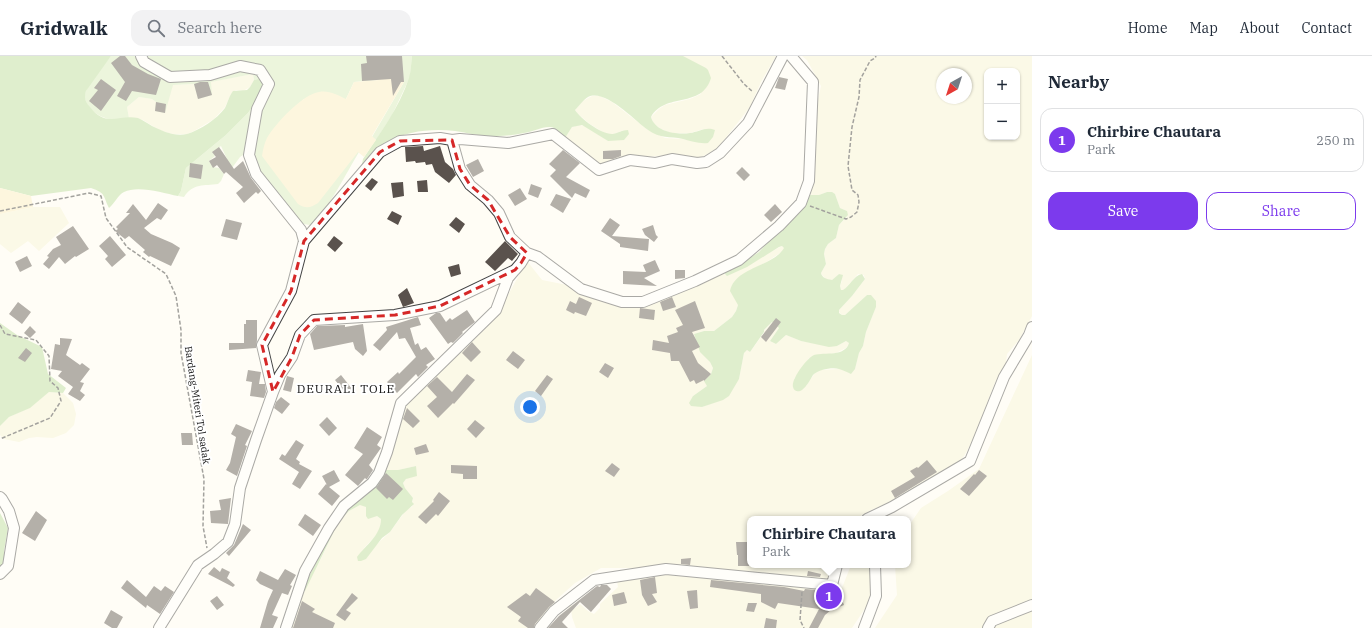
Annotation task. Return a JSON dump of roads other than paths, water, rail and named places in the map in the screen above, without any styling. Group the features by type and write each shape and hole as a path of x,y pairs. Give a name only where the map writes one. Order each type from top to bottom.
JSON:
{"street":[{"path":"140,56 144,62 170,77 210,75 240,66 260,70 268,84 257,109 249,155 256,174 301,230 304,241"},
{"path":"273,392 262,345 291,291 304,241 380,152 400,141 440,138 508,143 553,134 599,170 630,160 655,163 672,159 706,162 720,153 748,123 783,56"},
{"path":"452,140 460,169 470,185 488,200 499,213 510,237 526,253 538,257 581,289 622,302 643,302 695,281 739,260 779,226 801,203 809,181 813,82 791,56"},
{"path":"286,628 305,571 329,528 344,506 372,483 379,473 387,452 401,404 496,310 508,278 521,263 526,253"},
{"path":"160,628 198,565 228,542 235,524 240,488 273,392 280,375 292,357 300,335 314,320 395,315 440,306 515,270"},
{"path":"873,516 892,507 970,462 1004,377 1029,335 1032,327"},
{"path":"0,498 9,511 14,528 8,566 0,574"},
{"path":"888,516 892,507"},
{"path":"540,628 554,611 594,580 666,568 832,585 836,568"},
{"path":"864,628 876,596 875,568"},
{"path":"988,628 992,621 1032,605"}],"place":[{"name":"Chirbire Chautara","path":"829,596"}],"district":[{"name":"DEURALI TOLE","path":"346,389"}]}
